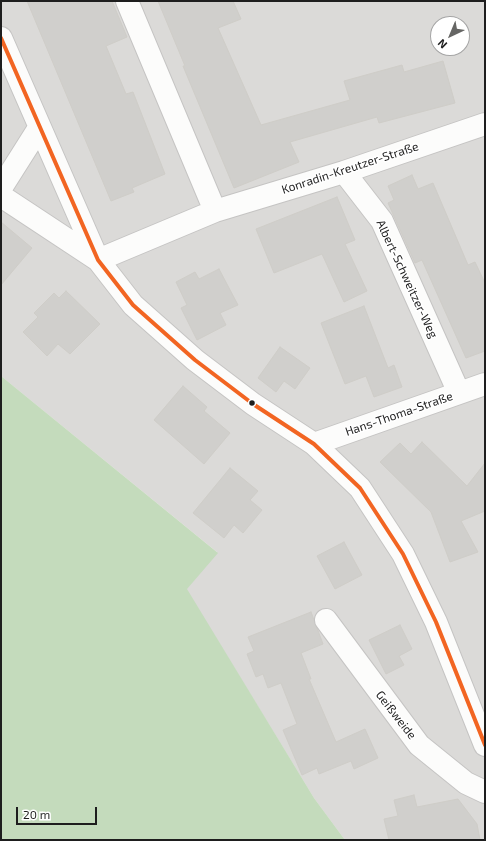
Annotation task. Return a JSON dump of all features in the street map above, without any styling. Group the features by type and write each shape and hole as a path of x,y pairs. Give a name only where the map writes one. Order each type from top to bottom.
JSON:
{"street":[{"path":"127,1 214,211"},
{"path":"1,38 39,128 98,260 133,305 195,360 253,404 314,444 360,488 403,554 436,622 485,745"},
{"name":"Konradin-Kreutzer-Straße","path":"98,260 214,211 344,172 485,124"},
{"path":"1,188 39,128"},
{"name":"Albert-Schweitzer-Weg","path":"344,172 382,221 459,393"},
{"path":"1,196 98,260"},
{"name":"Hans-Thoma-Straße","path":"314,444 485,384"},
{"name":"Geißweide","path":"326,620 419,745 466,783 485,792"}],"shaded area":[{"path":"1,1 485,1 485,840 345,840 314,798 186,589 217,552 1,376"}],"green space":[{"path":"1,376 218,553 187,589 314,798 345,840 1,840"}],"building":[{"path":"27,1 112,1 127,37 106,46 126,94 133,92 165,174 132,188 134,192 111,201"},
{"path":"158,1 233,1 241,19 218,28 261,125 350,100 344,81 402,65 404,72 443,61 455,103 379,123 377,117 290,142 299,162 234,188 183,66 185,66"},
{"path":"412,175 418,189 433,183 468,265 475,262 485,283 485,351 466,358 422,260 415,263 388,203 394,200 388,186"},
{"path":"337,197 355,240 345,244 367,291 344,302 322,254 274,273 256,229"},
{"path":"1,222 32,248 1,285"},
{"path":"219,269 238,305 220,313 226,325 197,340 181,308 187,305 176,282 195,272 199,279"},
{"path":"66,291 100,324 70,354 58,344 47,356 23,332 38,317 34,313 54,293 59,298"},
{"path":"364,306 388,368 394,365 402,387 374,397 366,376 345,384 321,323"},
{"path":"280,347 310,368 295,389 284,381 276,392 258,378"},
{"path":"183,386 207,407 204,411 230,433 204,464 154,420"},
{"path":"422,442 467,486 485,463 485,511 461,521 478,552 450,562 431,512 380,462 400,443 411,454"},
{"path":"230,468 258,491 250,500 262,510 243,533 234,525 224,538 193,513"},
{"path":"344,542 362,575 335,589 317,556"},
{"path":"311,612 323,644 301,653 311,679 309,679 336,742 365,729 378,758 354,769 351,761 319,774 317,768 302,775 283,730 297,724 281,683 268,688 263,674 256,677 247,654 254,651 248,637"},
{"path":"400,625 412,649 399,656 404,665 386,674 369,640"},
{"path":"414,795 417,807 458,799 477,824 480,840 389,840 384,819 398,816 394,800"}],"transit line":[{"path":"1,38 98,260 133,305 195,360 253,404 314,444 360,488 403,554 436,622 485,745"}]}
